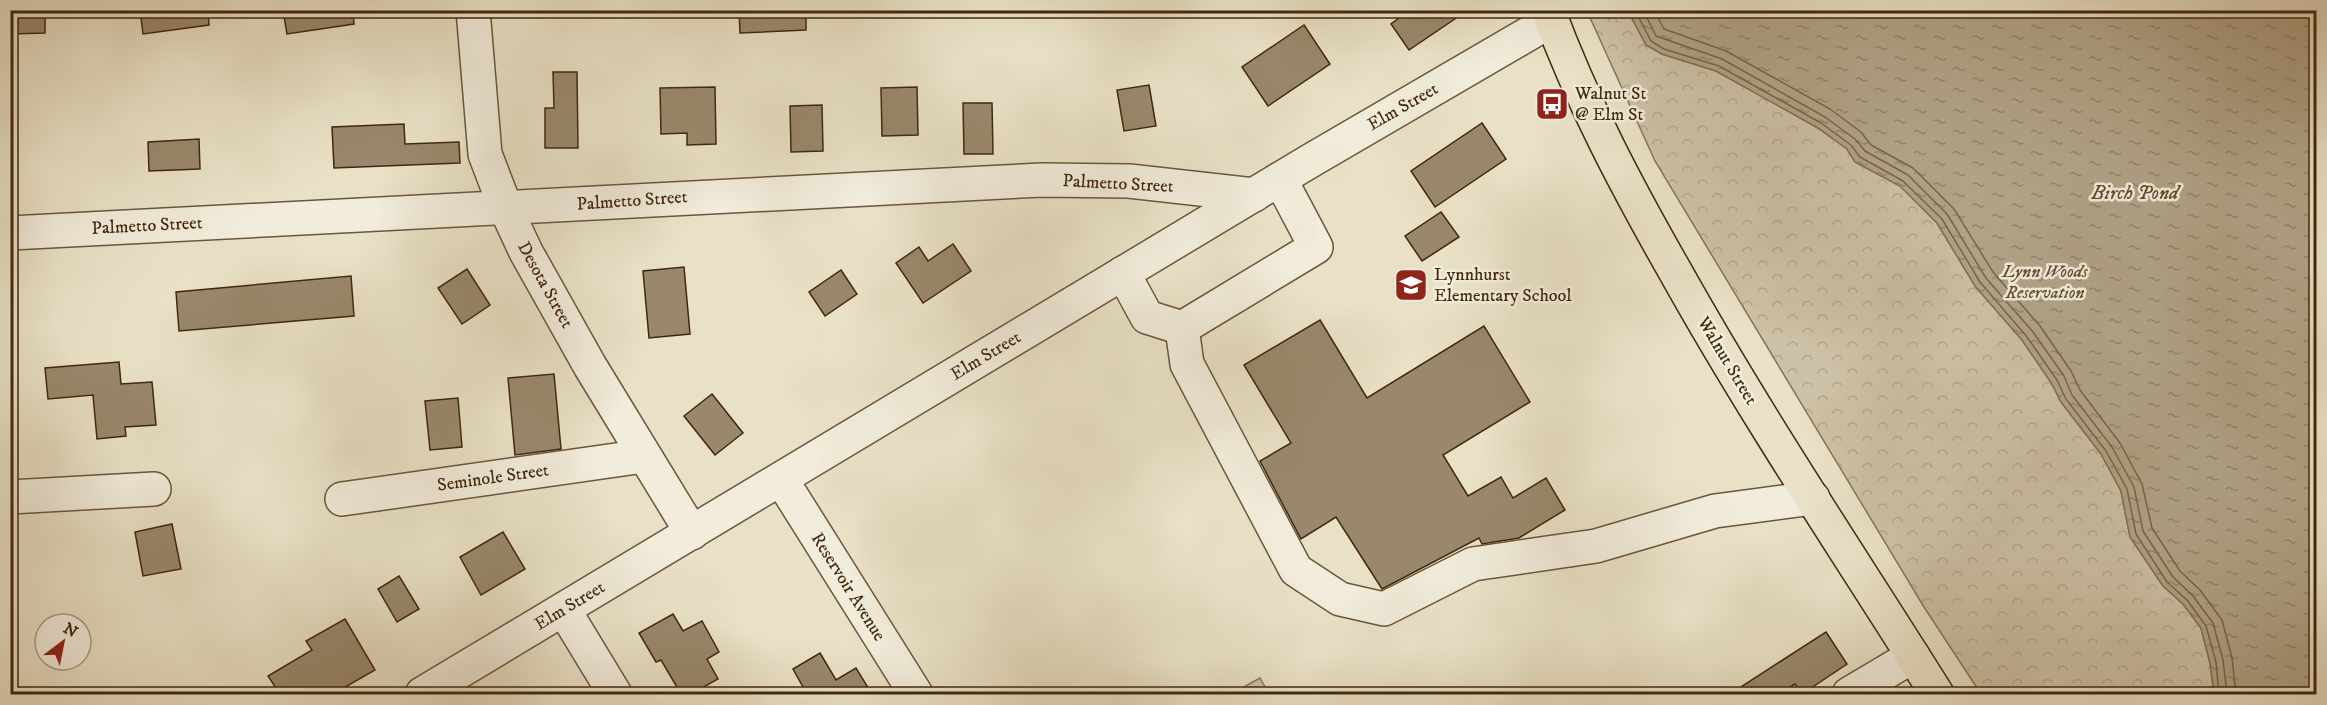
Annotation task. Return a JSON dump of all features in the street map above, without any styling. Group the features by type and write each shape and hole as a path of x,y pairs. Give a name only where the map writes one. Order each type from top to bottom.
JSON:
{"main road":[{"name":"Walnut Street","path":"1550,15 1581,94 1658,241 1736,377 1937,694"}],"street":[{"name":"Desota Street","path":"473,10 485,154 506,209 555,303 692,533"},
{"name":"Elm Street","path":"422,694 1550,15"},
{"name":"Palmetto Street","path":"10,233 1042,180 1267,187"},
{"path":"1123,273 1147,317 1182,328 1316,247 1267,187"},
{"path":"1182,328 1187,364 1296,570 1340,599 1384,609 1473,564 1596,546 1715,511 1813,498"},
{"name":"Seminole Street","path":"342,499 645,456"},
{"name":"Reservoir Avenue","path":"781,479 916,694"},
{"path":"10,496 154,489"},
{"path":"564,610 615,694"},
{"path":"1849,694 1913,656"}],"green space":[{"path":"1587,11 1628,11 1646,45 1662,54 1716,71 1818,128 1847,149 1855,162 1900,186 1937,223 1975,286 2022,340 2052,384 2061,402 2101,454 2121,491 2130,537 2163,586 2183,604 2201,628 2210,663 2214,694 1981,694 1924,607 1655,161"},
{"path":"1260,678 1269,694 1231,694"}],"water":[{"name":"Birch Pond","path":"1628,11 2316,11 2316,694 2214,694 2210,663 2201,628 2183,604 2163,586 2130,537 2121,491 2101,454 2061,402 2052,384 2022,340 1975,286 1937,223 1900,186 1855,162 1847,149 1818,128 1716,71 1662,54 1646,45"}],"building":[{"path":"10,10 45,10 45,33 10,34"},
{"path":"140,10 208,10 209,25 143,34"},
{"path":"283,10 353,10 354,24 287,34"},
{"path":"739,10 806,10 806,30 740,33"},
{"path":"1410,10 1468,10 1409,50 1391,24"},
{"path":"1304,25 1330,64 1268,106 1242,67"},
{"path":"553,72 577,72 578,148 545,148 545,108 554,108"},
{"path":"1149,85 1156,126 1124,131 1117,90"},
{"path":"715,87 716,144 687,145 687,133 661,134 660,88"},
{"path":"917,87 918,135 882,136 881,88"},
{"path":"963,103 992,103 993,154 964,154"},
{"path":"822,105 823,151 791,152 790,106"},
{"path":"1482,123 1506,159 1435,207 1411,171"},
{"path":"404,124 405,144 459,142 460,163 334,168 332,127"},
{"path":"199,139 200,169 149,171 148,142"},
{"path":"1441,212 1459,237 1422,261 1405,236"},
{"path":"953,244 971,271 923,303 896,263 919,247 928,261"},
{"path":"684,267 690,334 649,338 643,271"},
{"path":"467,269 490,305 462,324 438,288"},
{"path":"841,270 857,294 825,316 809,292"},
{"path":"351,276 354,316 179,331 176,292"},
{"path":"1320,320 1367,398 1484,326 1530,402 1443,455 1468,496 1501,477 1513,498 1546,478 1565,510 1519,538 1482,544 1479,538 1382,589 1336,517 1301,539 1260,461 1291,443 1244,365"},
{"path":"119,362 121,384 152,382 156,425 125,427 126,436 97,439 93,395 48,399 45,368"},
{"path":"554,374 561,449 515,455 508,378"},
{"path":"712,394 743,433 715,455 684,416"},
{"path":"458,398 462,447 430,450 425,401"},
{"path":"172,524 181,569 143,576 135,532"},
{"path":"503,532 525,569 481,595 460,557"},
{"path":"399,576 419,609 397,622 378,589"},
{"path":"673,614 683,631 702,621 719,652 707,659 718,679 691,694 681,694 661,660 656,662 639,633"},
{"path":"345,619 375,670 333,694 280,694 268,676 312,650 306,641"},
{"path":"1826,632 1847,664 1802,694 1795,684 1778,694 1730,694"},
{"path":"820,653 836,680 856,668 872,694 807,694 793,669"}],"place":[{"name":"Walnut St @ Elm St","path":"1552,104"},
{"name":"Lynnhurst Elementary School","path":"1411,285"}],"park label":[{"name":"Lynn Woods Reservation","path":"2045,282"}]}
